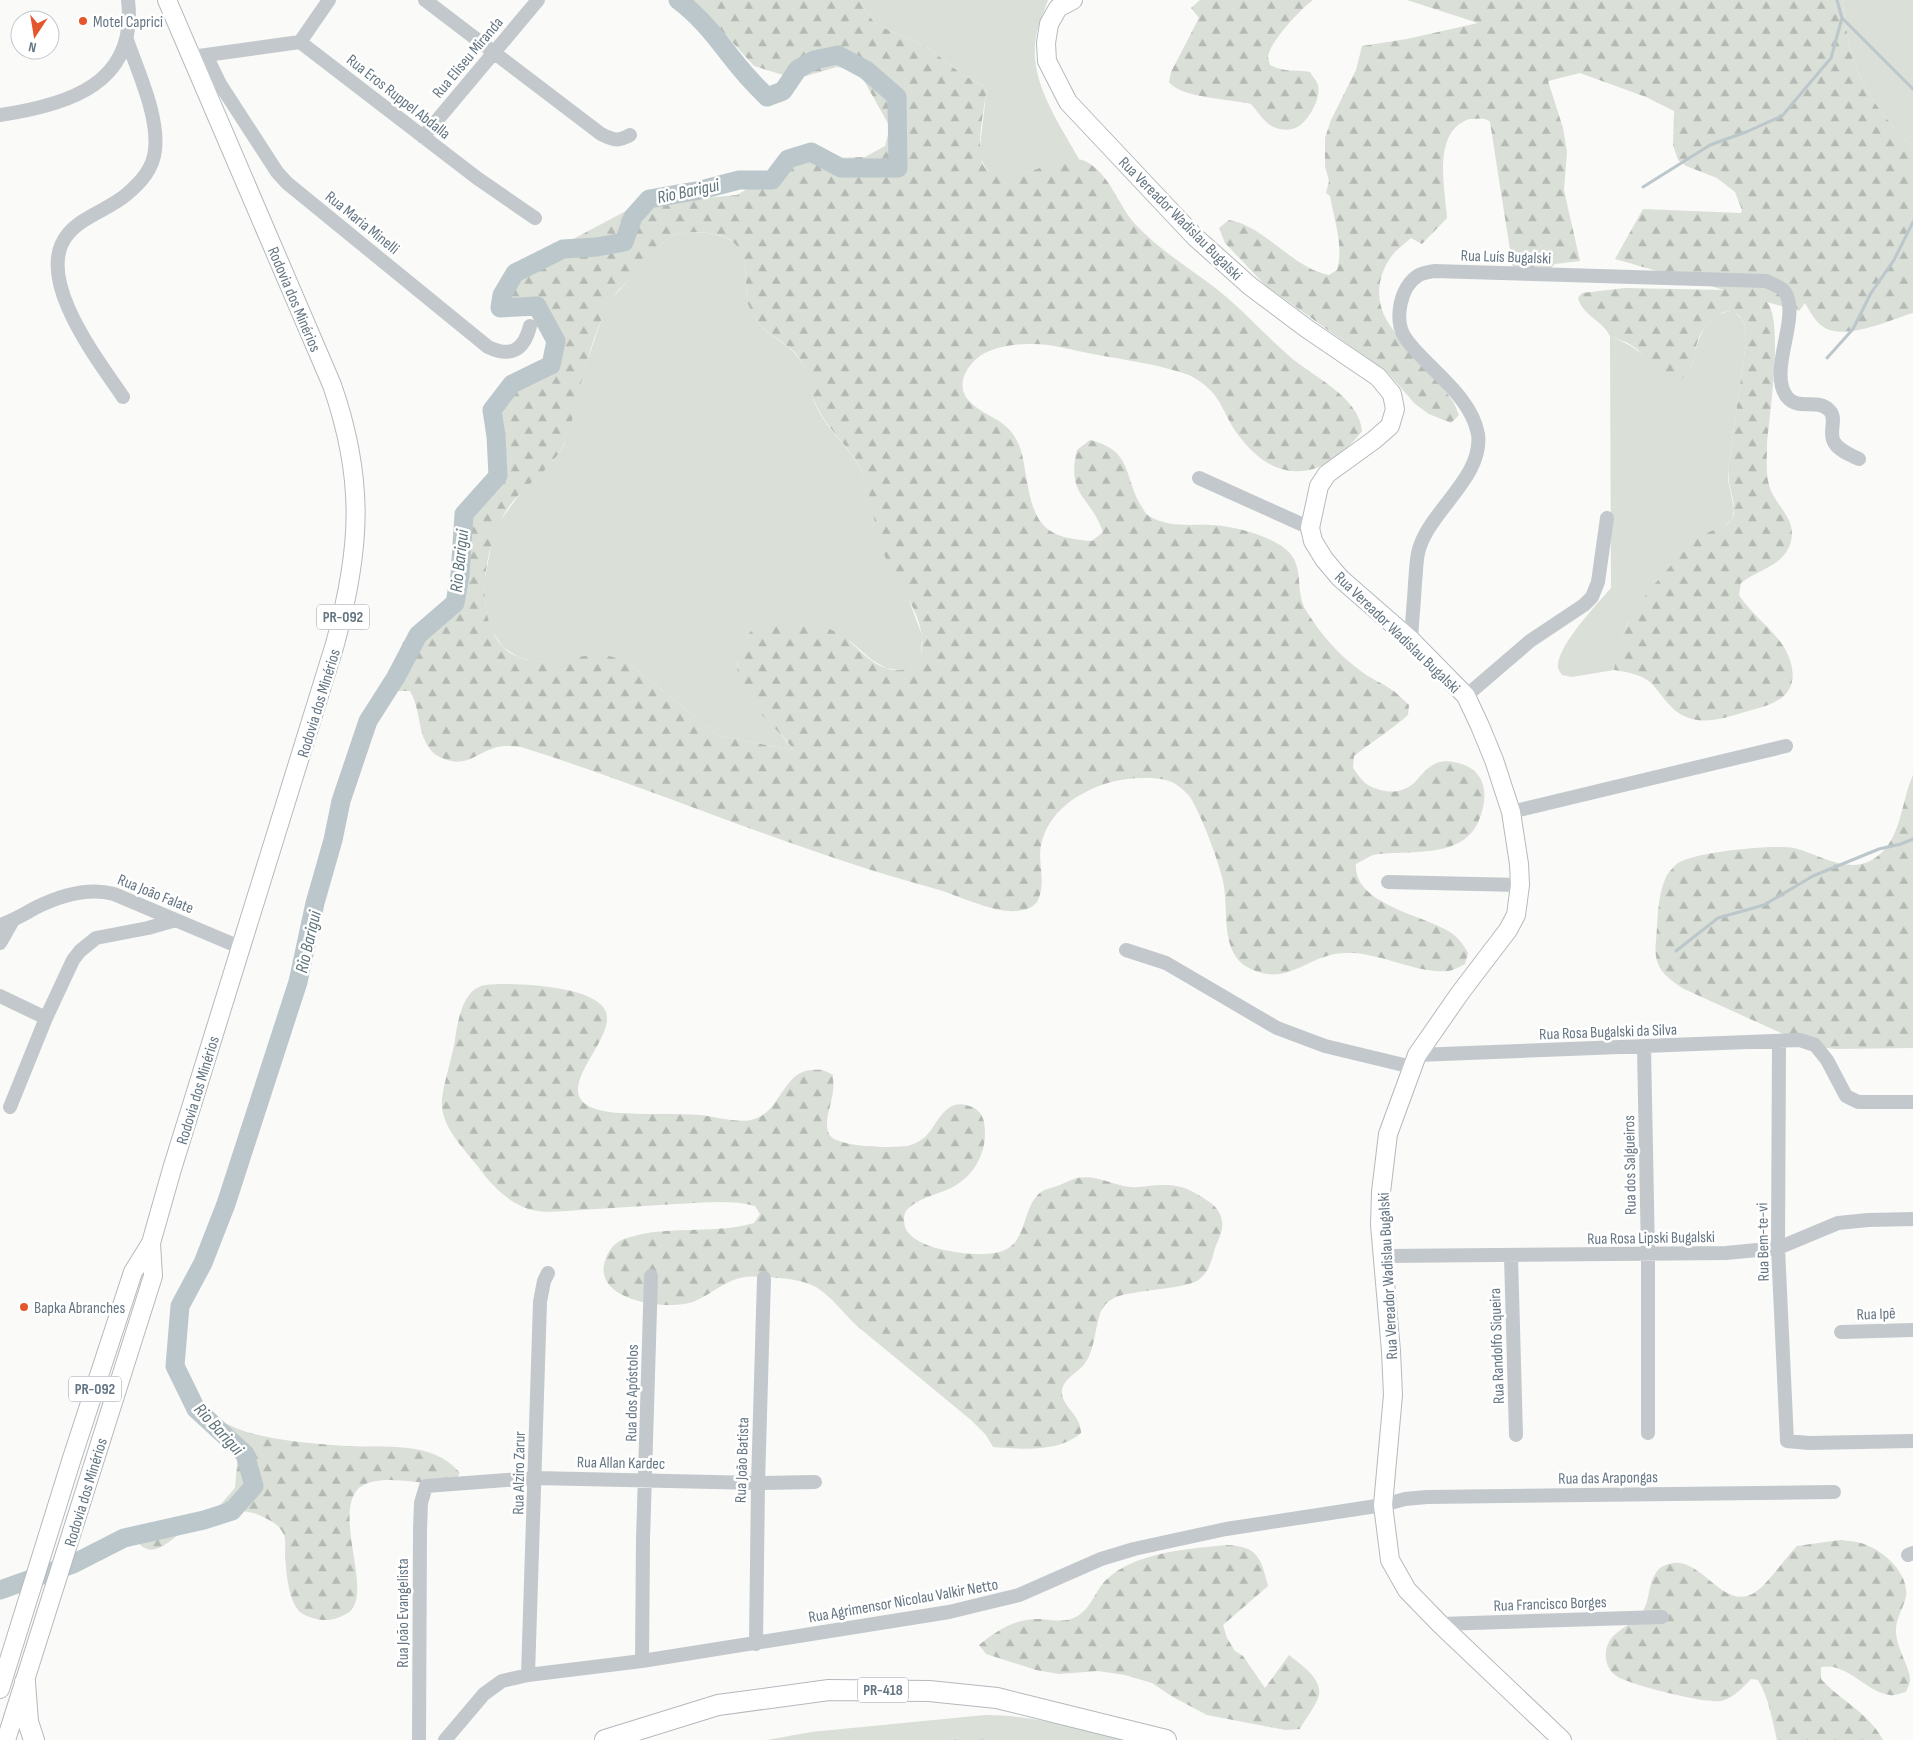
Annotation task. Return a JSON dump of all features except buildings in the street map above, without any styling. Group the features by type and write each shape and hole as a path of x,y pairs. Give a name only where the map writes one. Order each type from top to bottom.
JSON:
{"highway":[{"path":"25,1682 28,1722 34,1740"},
{"name":"PR-418","path":"604,1740 718,1705 829,1690 929,1691 996,1698 1166,1740"}],"main road":[{"name":"Rodovia dos Minérios","path":"0,1689 133,1272 151,1243 172,1169 300,761 346,604 355,546 357,515 350,447 332,385 198,56 167,0"},
{"name":"Rua Vereador Wadislau Bugalski","path":"1073,0 1058,8 1049,24 1046,43 1048,61 1068,102 1202,243 1250,286 1306,328 1378,377 1392,394 1395,409 1390,426 1327,474 1318,486 1310,528 1313,541 1324,559 1340,578 1411,640 1466,696 1484,734 1511,812 1519,864 1520,885 1516,915 1508,930 1460,993 1415,1061 1388,1134 1381,1192 1380,1225 1393,1395 1383,1505 1390,1560 1407,1590 1562,1740"},
{"name":"Rodovia dos Minérios","path":"6,1740 153,1276 151,1243"}],"street":[{"path":"0,115 44,106 88,90 98,83 114,65 127,40 130,14 128,0"},
{"path":"198,56 300,42 329,0"},
{"path":"425,0 601,134 614,140 621,140 630,135"},
{"name":"Rua Eliseu Miranda","path":"423,137 538,0"},
{"path":"123,397 73,319 63,292 57,262 58,252 69,233 78,225 123,197 136,186 152,163 156,137 153,122 127,40"},
{"name":"Rua Eros Ruppel Abdalla","path":"300,42 477,178 535,218"},
{"name":"Rua Maria Minelli","path":"198,56 220,84 277,172 287,183 488,347 500,353 511,352 521,345 527,337 530,326"},
{"name":"Rua Luís Bugalski","path":"1411,640 1418,552 1430,526 1468,472 1478,453 1478,433 1467,407 1404,337 1398,315 1403,294 1407,286 1419,275 1434,271 1766,281 1784,290 1790,304 1781,370 1781,386 1788,398 1797,404 1817,404 1828,409 1833,416 1831,435 1835,443 1843,451 1859,459"},
{"path":"1199,478 1310,528"},
{"path":"1466,696 1530,641 1584,605 1592,596 1598,582 1607,518"},
{"path":"1511,812 1786,746"},
{"path":"1388,882 1520,885"},
{"name":"Rua João Falate","path":"6,923 49,902 96,891 114,894 242,948"},
{"path":"10,1107 46,1018 73,960 88,943 96,938 148,928 176,920"},
{"path":"0,944 6,923"},
{"name":"Rua Rosa Bugalski da Silva","path":"1126,950 1166,963 1277,1028 1325,1046 1415,1061 1644,1047 1800,1040 1815,1045 1827,1060 1846,1096 1858,1102 1913,1102"},
{"path":"0,996 46,1018"},
{"name":"Rua Bem-te-vi","path":"1779,1041 1778,1248 1787,1441 1809,1443 1913,1441"},
{"name":"Rua dos Salgueiros","path":"1644,1047 1648,1254 1648,1433"},
{"name":"Rua Rosa Lipski Bugalski","path":"1383,1256 1726,1254 1778,1248 1838,1223 1868,1220 1913,1220"},
{"name":"Rua Randolfo Siqueira","path":"1511,1256 1516,1434"},
{"name":"Rua Alziro Zarur","path":"528,1675 536,1478 540,1302 544,1281 548,1274"},
{"name":"Rua dos Apóstolos","path":"642,1661 643,1540 651,1276"},
{"name":"Rua João Batista","path":"756,1644 758,1483 764,1278"},
{"name":"Rua Ipê","path":"1841,1332 1913,1330"},
{"name":"Rua Allan Kardec","path":"426,1486 536,1478 758,1483 815,1482"},
{"name":"Rua João Evangelista","path":"420,1740 420,1530 421,1503 426,1486"},
{"name":"Rua das Arapongas","path":"1383,1505 1405,1499 1427,1497 1834,1492"},
{"name":"Rua Agrimensor Nicolau Valkir Netto","path":"445,1740 484,1694 502,1682 528,1675 756,1644 949,1612 1019,1595 1102,1559 1134,1550 1226,1529 1383,1505"},
{"name":"Rua Francisco Borges","path":"1440,1624 1662,1618"}],"green space":[{"path":"682,0 859,0 873,21 886,29 927,47 963,75 987,87 980,142 982,162 986,169 1004,176 1029,172 1065,159 1087,162 1102,175 1129,216 1144,233 1165,251 1208,282 1288,355 1332,388 1352,407 1359,419 1362,431 1347,448 1331,460 1315,468 1299,471 1283,469 1267,462 1251,450 1232,427 1213,392 1189,375 1165,368 1053,346 1018,344 995,349 979,357 968,368 963,381 965,395 970,402 1008,428 1020,447 1033,506 1043,525 1051,532 1075,539 1092,541 1103,532 1098,520 1081,494 1075,477 1074,465 1077,450 1090,440 1104,445 1121,458 1136,496 1149,516 1172,524 1212,525 1247,531 1273,541 1289,552 1297,568 1303,603 1323,635 1350,662 1366,675 1395,692 1409,705 1408,715 1354,756 1353,768 1362,780 1379,790 1397,791 1409,787 1432,765 1451,761 1471,768 1481,780 1484,788 1482,812 1471,833 1460,842 1447,848 1432,851 1373,855 1356,864 1358,878 1377,899 1438,926 1456,937 1468,953 1465,964 1450,971 1426,970 1366,954 1346,953 1328,956 1290,972 1283,973 1267,974 1247,967 1236,957 1230,944 1223,881 1214,851 1199,815 1190,797 1174,783 1165,780 1142,778 1111,782 1096,787 1068,803 1048,827 1042,841 1040,856 1042,885 1038,900 1032,907 1008,911 987,907 936,889 858,866 588,769 521,747 497,747 463,761 450,761 435,754 426,743 416,704 410,691 396,691 383,701 403,642 439,616 450,594 456,537 495,469 493,412 499,389 540,370 550,339 546,320 516,310 508,303 515,283 530,262 639,204 737,195 796,159 865,157 885,146 890,127 858,70 837,67 796,79 754,66 713,21","holes":["685,232 711,233 724,237 729,239 739,249 745,263 746,292 749,307 760,325 790,348 800,359 814,401 821,415 857,462 866,484 883,552 916,614 920,627 922,640 919,659 912,667 902,670 879,665 841,635 826,628 774,624 763,625 751,631 739,651 737,668 740,683 750,702 793,750 719,736 627,662 617,658 589,655 538,661 526,660 514,655 503,647 493,633 487,616 485,578 493,539 508,508 558,455 566,441 590,349 604,313 619,290 638,272 663,243 671,236"]},
{"path":"859,0 1048,0 1036,37 1037,69 1041,85 1054,116 1079,159 1063,161 1016,176 999,176 986,169 979,154 987,87 963,75 927,47 886,29 873,21"},
{"path":"1200,0 1313,0 1301,10 1280,34 1268,57 1270,65 1285,70 1310,72 1317,83 1318,96 1316,102 1303,123 1288,130 1276,128 1266,121 1251,104 1195,95 1175,87 1169,82 1171,72 1199,18 1191,8"},
{"path":"1407,0 1842,0 1848,39 1864,85 1886,118 1913,147 1913,313 1869,328 1845,332 1825,328 1814,317 1805,303 1799,311 1767,302 1772,313 1775,348 1767,445 1767,475 1772,493 1789,521 1792,534 1788,549 1783,556 1777,562 1741,583 1739,595 1779,640 1790,660 1793,676 1792,683 1784,696 1775,702 1760,708 1713,720 1697,720 1677,712 1646,679 1614,670 1625,630 1648,592 1691,542 1703,534 1726,525 1731,521 1734,511 1729,480 1729,462 1746,343 1746,330 1742,319 1731,312 1716,316 1704,328 1700,336 1689,371 1681,380 1675,381 1668,380 1657,372 1637,349 1624,341 1610,336 1588,314 1578,298 1582,293 1625,288 1724,290 1615,259 1643,209 1741,213 1742,210 1735,192 1717,178 1686,166 1678,160 1673,145 1674,111 1646,97 1580,73 1548,81 1563,128 1567,152 1564,190 1580,261 1555,264 1545,274 1513,269 1490,122 1484,119 1469,119 1461,123 1453,131 1447,141 1443,166 1447,218 1422,244 1411,238 1393,254 1382,273 1379,287 1381,308 1389,324 1454,403 1459,415 1451,423 1429,414 1415,404 1388,373 1265,285 1225,243 1219,228 1229,220 1255,230 1316,271 1329,275 1337,270 1339,243 1330,196 1326,193 1329,181 1325,166 1325,138 1331,120 1356,70 1362,46 1407,39 1478,23"},
{"path":"1842,0 1913,0 1913,147 1886,118 1864,85 1848,39"},
{"path":"685,232 710,233 722,236 739,248 745,262 746,294 752,311 765,330 798,357 805,369 820,414 858,465 922,635 921,657 914,666 903,671 886,668 872,660 850,641 758,627 747,635 740,650 737,664 740,682 793,750 719,736 627,662 600,655 556,662 532,661 518,657 503,647 492,631 487,616 484,594 485,578 492,541 500,521 522,491 555,459 564,445 584,370 610,300 663,243 671,236"},
{"path":"1732,311 1745,324 1746,343 1729,462 1728,480 1734,509 1732,520 1674,563 1657,581 1627,624 1614,670 1572,677 1562,675 1558,668 1563,649 1578,626 1611,588 1610,336 1638,351 1659,374 1691,367 1699,339 1708,323 1722,313"},
{"path":"1913,775 1913,1048 1836,1049 1818,1047 1781,1033 1684,989 1661,970 1656,958 1659,900 1666,877 1678,863 1700,855 1717,852 1769,847 1794,848 1841,864 1861,864 1870,861 1881,854 1894,834"},
{"path":"498,984 539,986 572,991 598,1002 605,1010 607,1023 583,1071 578,1086 580,1099 593,1108 621,1113 691,1114 737,1121 751,1120 772,1107 795,1077 803,1072 818,1070 833,1075 833,1089 827,1129 834,1139 865,1146 900,1147 917,1142 926,1136 942,1114 952,1106 958,1104 972,1107 983,1118 985,1132 982,1152 973,1170 958,1184 915,1203 904,1215 905,1227 910,1235 931,1246 959,1253 972,1254 994,1253 1006,1249 1019,1236 1034,1199 1041,1192 1077,1178 1090,1177 1130,1187 1169,1185 1181,1187 1203,1197 1216,1208 1222,1221 1221,1233 1210,1264 1207,1271 1197,1281 1176,1287 1123,1295 1111,1300 1103,1307 1092,1350 1083,1366 1068,1379 1062,1390 1063,1399 1077,1419 1081,1433 1062,1444 1051,1447 1028,1449 993,1447 986,1435 971,1420 857,1326 827,1295 812,1285 784,1278 745,1277 731,1281 695,1301 668,1305 652,1304 621,1294 610,1286 604,1275 605,1261 608,1253 622,1240 652,1232 726,1228 754,1223 760,1214 755,1206 715,1202 558,1212 535,1211 521,1206 498,1190 451,1132 444,1116 442,1100 459,1018 464,1003 468,996 479,987"},
{"path":"187,1402 228,1425 251,1433 304,1442 422,1450 449,1462 460,1473 456,1479 445,1483 387,1480 367,1483 359,1488 352,1500 350,1517 357,1592 354,1605 346,1614 338,1618 330,1620 317,1619 303,1614 294,1603 287,1577 285,1539 282,1531 274,1523 258,1515 238,1511 222,1511 212,1514 192,1523 165,1545 153,1550 144,1548 137,1541 131,1529 214,1512 235,1488 238,1453 189,1407"},
{"path":"1840,1540 1860,1543 1873,1548 1888,1558 1900,1572 1906,1588 1904,1604 1897,1621 1896,1636 1910,1676 1906,1692 1896,1695 1881,1693 1839,1669 1821,1667 1821,1679 1863,1715 1883,1740 1777,1740 1768,1702 1758,1680 1751,1679 1738,1692 1726,1700 1701,1700 1638,1685 1618,1677 1608,1667 1606,1653 1610,1639 1641,1614 1655,1574 1663,1566 1680,1563 1690,1566 1719,1588 1739,1597 1750,1595 1762,1587 1797,1546"},
{"path":"1226,1545 1252,1551 1260,1561 1268,1586 1223,1625 1227,1638 1235,1651 1243,1656 1265,1688 1289,1655 1311,1674 1318,1685 1318,1698 1300,1729 1285,1730 1207,1715 1173,1697 1152,1683 1125,1675 1098,1671 1059,1674 1036,1670 986,1654 979,1645 993,1634 1015,1623 1032,1619 1064,1620 1077,1616 1083,1612 1106,1580 1132,1563 1179,1550"},
{"path":"985,1715 1038,1720 1122,1740 1010,1740 997,1736 972,1735 950,1740 767,1740 811,1732"},
{"path":"987,1733 1004,1736 1010,1740 950,1740 963,1736"}],"waterway":[{"name":"Rio Barigui","path":"0,1590 73,1564 124,1538 204,1520 232,1511 254,1486 245,1454 196,1409 175,1366 180,1306 203,1263 226,1204 298,982 315,903 333,840 341,801 368,721 396,677 418,635 455,603 460,575 464,514 498,476 496,436 492,410 512,384 551,365 556,341 537,306 500,308 502,295 515,273 563,249 597,247 624,242 633,217 649,199 701,190 739,180 772,180 788,159 811,152 841,168 898,168 897,97 866,70 838,55 814,60 798,69 783,91 767,97 744,73 704,24 678,0"},
{"path":"1837,0 1842,18 1913,89"},
{"path":"1643,187 1710,145 1782,116 1831,58 1842,18"},
{"path":"1827,358 1853,329 1871,293 1894,260 1913,222"},
{"path":"1676,951 1718,918 1764,905 1813,876 1879,849 1913,839"}],"place":[{"name":"Motel Caprici","path":"83,21"},
{"name":"Bapka Abranches","path":"24,1307"}]}
